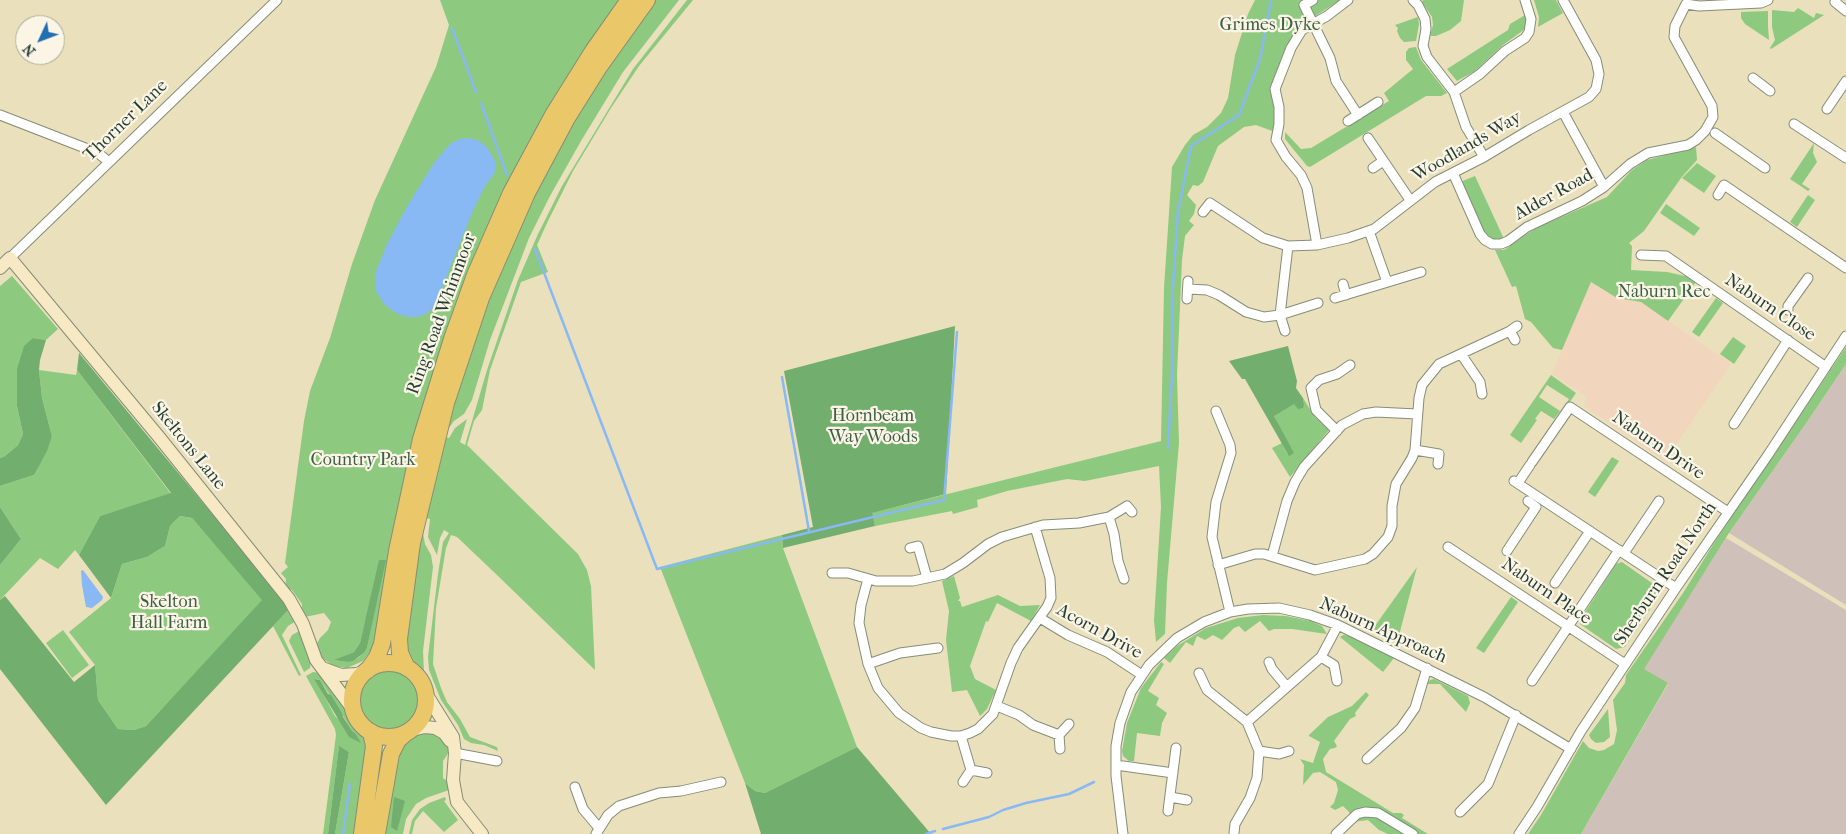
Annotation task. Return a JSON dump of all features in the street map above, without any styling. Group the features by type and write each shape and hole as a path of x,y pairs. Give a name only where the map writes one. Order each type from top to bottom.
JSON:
{"highway":[{"name":"Ring Road Whinmoor","path":"367,671 377,657 382,644 428,440 432,398 466,297 490,238 532,152 593,51 630,0"},
{"name":"Ring Road Whinmoor","path":"428,440 474,315 514,220 567,118 599,67 647,0"},
{"name":"Ring Road Whinmoor","path":"407,668 400,653 399,639 412,514"},
{"path":"377,834 391,754 398,740 409,732 422,717 425,710 425,692 419,679 407,668 385,664 367,671 356,686 353,694 355,712 360,722 371,732 386,737 394,737 409,732"},
{"path":"362,834 374,746 371,732"}],"street":[{"name":"Thorner Lane","path":"0,268 277,0"},
{"path":"1313,0 1304,5 1330,58 1336,81 1358,115"},
{"path":"1317,245 1308,188 1276,140 1279,124 1279,106 1275,89 1291,48 1302,30 1314,24 1348,0"},
{"path":"1412,0 1418,5 1425,19 1426,29 1423,46 1427,57 1454,92 1466,127 1484,157"},
{"path":"1454,92 1480,74 1505,51 1525,38 1529,32 1532,19 1525,0"},
{"name":"Woodlands Way","path":"1203,212 1206,201 1263,238 1288,246 1317,245 1348,238 1370,230 1385,221 1435,182 1484,157 1589,97 1596,89 1600,74 1596,60 1565,0"},
{"path":"1685,2 1699,6 1761,4 1768,0"},
{"path":"1836,0 1835,2 1846,11"},
{"name":"Alder Road","path":"1453,173 1484,240 1492,244 1501,244 1527,227 1582,201 1604,187 1630,164 1648,154 1688,145 1696,140 1705,131 1713,116 1712,106 1674,37 1675,26 1685,2"},
{"path":"1753,78 1770,91"},
{"path":"1827,110 1846,81"},
{"path":"1348,121 1378,102"},
{"path":"1563,112 1604,187"},
{"path":"0,115 98,153 109,162"},
{"path":"1794,124 1846,158"},
{"path":"1715,133 1765,168"},
{"path":"1368,138 1410,200"},
{"path":"1373,168 1383,161"},
{"path":"1718,195 1724,185 1846,268"},
{"path":"1370,230 1386,282"},
{"path":"1285,331 1280,315 1288,246"},
{"name":"Naburn Close","path":"1641,255 1666,256 1826,367"},
{"name":"Skeltons Lane","path":"10,258 159,437 288,598 303,624 314,655 355,712"},
{"path":"1335,298 1421,272"},
{"path":"1788,310 1788,306 1808,278"},
{"path":"1343,284 1346,295"},
{"path":"1187,300 1188,285 1213,292 1246,312 1264,317 1280,315 1318,304"},
{"path":"1218,564 1256,554 1272,556 1315,570 1336,570 1365,560 1373,554 1388,537 1392,526 1392,506 1396,484 1409,464 1414,450 1422,385 1439,364 1513,329 1515,340"},
{"name":"Sherburn Road North","path":"1519,834 1625,664 1846,336"},
{"path":"1734,424 1788,340"},
{"path":"1461,354 1480,382 1482,394"},
{"path":"1337,431 1316,410 1311,388 1319,380 1336,374 1350,365"},
{"name":"Naburn Drive","path":"1590,531 1516,482 1531,464 1570,407 1728,512"},
{"path":"1216,411 1230,444 1231,453 1216,502 1212,537 1230,612"},
{"path":"1272,556 1287,501 1295,482 1304,467 1342,425 1363,414 1376,412 1417,414"},
{"path":"1414,450 1439,454 1438,464"},
{"path":"1507,551 1536,507 1528,501"},
{"path":"1532,681 1659,501"},
{"path":"832,573 848,573 868,579 902,582 927,578 950,571 988,544 1002,537 1050,524 1079,523 1108,517 1127,506 1132,512"},
{"path":"1108,517 1114,534 1118,561 1124,580"},
{"path":"868,579 859,613 861,639 868,664 878,688 906,719 931,732 960,736 978,729 993,714 1018,648 1047,608 1052,589 1035,527"},
{"path":"1556,583 1590,531 1676,588"},
{"path":"910,548 918,546 927,578"},
{"name":"Naburn Place","path":"1448,547 1625,664"},
{"name":"Naburn Approach","path":"1123,834 1116,765 1116,746 1120,723 1131,692 1157,656 1176,638 1204,622 1230,612 1248,609 1279,608 1310,614 1338,625 1484,697 1571,749"},
{"name":"Acorn Drive","path":"1040,618 1068,635 1107,652 1142,675"},
{"path":"1248,722 1321,656 1338,625"},
{"path":"868,664 900,653 938,648"},
{"path":"1321,656 1334,665 1338,681"},
{"path":"1269,662 1286,687"},
{"path":"322,668 341,675 367,671"},
{"path":"1367,759 1401,728 1415,708 1427,668"},
{"path":"1199,673 1207,690 1248,722 1259,751 1257,778 1250,798 1235,824 1234,833"},
{"path":"425,692 449,729 455,750 453,780 457,802 482,834"},
{"path":"997,706 1059,735"},
{"path":"1460,812 1488,784 1516,715"},
{"path":"1060,749 1059,735 1069,724"},
{"path":"409,732 425,727 435,728 444,734 455,750 497,761"},
{"path":"960,736 971,770"},
{"path":"1168,811 1176,748"},
{"path":"1259,751 1279,754 1289,751"},
{"path":"1116,765 1173,773"},
{"path":"971,770 987,773"},
{"path":"963,782 971,770"},
{"path":"575,787 583,809 597,832 608,815 619,806 635,800 721,782"},
{"path":"1170,797 1187,800"},
{"path":"1336,834 1357,814 1365,812 1378,813 1413,834"}],"shaded area":[{"path":"1591,282 1617,298 1641,302 1731,364 1665,461 1584,406 1586,396 1552,374"},
{"path":"1846,364 1846,605 1729,533"},
{"path":"1726,538 1846,610 1846,834 1581,834 1668,684 1643,669"}],"green space":[{"name":"Country Park","path":"440,0 625,0 498,265 573,117 652,0 679,0 623,72 581,141 529,238 490,340 472,400 464,414 454,421 443,436 449,438 455,428 467,419 460,442 465,445 487,370 518,280 562,186 633,69 687,0 693,0 639,66 573,171 537,245 548,272 521,282 490,370 482,410 474,421 467,445 578,554 587,570 591,586 595,670 457,537 451,535 446,548 436,608 433,664 447,702 460,719 470,737 497,747 498,751 464,739 458,725 441,700 429,670 428,657 438,574 443,542 449,533 444,530 440,538 437,555 428,537 430,519 400,512 372,649 363,661 347,668 333,666 320,656 315,647 328,630 331,622 324,613 305,617 302,613 302,604 292,590 285,588 286,579 281,573 288,567 285,563 304,421 310,391 330,338 352,264 375,200 436,67 449,25","holes":["380,585 367,648 358,658 347,662 335,660 354,652 360,643 365,622"]},
{"name":"Grimes Dyke","path":"1255,0 1340,0 1303,24 1286,46 1274,84 1278,117 1275,132 1256,125 1244,127 1218,146 1203,182 1198,186 1193,185 1187,195 1196,205 1194,214 1189,221 1194,225 1185,236 1182,260 1177,375 1179,443 1167,583 1165,634 1156,642 1154,620 1161,507 1159,466 1085,481 1067,479 1007,491 977,500 978,507 953,514 952,511 875,526 871,513 1161,441 1164,288 1172,167 1193,135 1207,127 1221,113 1228,98 1235,55 1248,14"},
{"path":"1423,0 1464,0 1461,21 1450,30 1436,36 1430,36 1433,25 1432,17 1422,2"},
{"path":"1534,0 1556,0 1563,13 1538,27 1539,17"},
{"path":"1798,8 1814,18 1816,13 1824,15 1771,49 1775,40 1772,27 1772,10 1794,12"},
{"path":"1768,11 1769,40 1745,24 1741,18 1741,12"},
{"path":"1525,15 1528,24 1525,29 1503,45 1475,71 1457,81 1447,69 1508,30 1510,24"},
{"path":"1418,17 1419,24 1416,41 1404,42 1400,38 1397,31 1398,28 1395,25"},
{"path":"1416,47 1421,60 1447,93 1441,96 1426,96 1310,167 1307,166 1285,139 1285,132 1301,149 1311,148 1389,101 1384,93 1413,69 1406,60 1406,52 1409,48"},
{"path":"1814,143 1813,153 1817,162 1802,184 1810,189 1808,191 1790,179"},
{"name":"Naburn Rec","path":"1696,147 1697,160 1681,178 1644,231 1629,243 1632,246 1631,270 1667,272 1698,279 1668,321 1641,302 1617,298 1591,282 1562,350 1553,348 1531,322 1525,319 1516,286 1512,287 1495,250 1504,250 1536,228 1607,197 1632,170 1647,160"},
{"path":"1697,163 1716,176 1704,193 1682,178"},
{"path":"1475,176 1504,239 1496,241 1485,234 1460,182"},
{"path":"1808,195 1815,200 1797,227 1790,222"},
{"path":"1666,204 1700,228 1694,236 1660,213"},
{"path":"12,276 58,329 46,340 33,338 17,406 23,434 18,445 0,458 0,286"},
{"path":"1716,298 1723,303 1699,337 1692,332"},
{"name":"Hornbeam Way Woods","path":"955,326 946,494 872,513 875,526 783,548 782,535 813,527 784,371"},
{"path":"1733,337 1746,346 1734,364 1720,354"},
{"path":"33,338 46,340 39,370 42,398 52,436 47,451 34,475 0,486 0,458 18,445 23,434 17,406 17,369 24,346"},
{"path":"1288,346 1297,381 1296,388 1303,398 1304,404 1303,408 1298,409 1294,404 1274,416 1294,453 1289,456 1245,379 1242,379 1229,361"},
{"path":"1846,347 1846,364 1729,533 1644,669 1668,683 1581,834 1528,834 1541,815 1583,741 1589,748 1598,751 1614,744 1617,730 1613,700 1625,683 1626,675 1683,593 1716,540"},
{"path":"79,353 290,608 106,805 0,669 0,600 5,596 74,682 95,665 98,700 118,729 134,730 146,726 262,600 192,518 180,516 170,526 165,546 147,557 122,564 111,598 79,555 100,516 171,493 77,370"},
{"path":"39,370 76,375 77,370 171,494 100,516 79,555 75,550 58,569 40,558 0,600 0,565 21,539 0,507 0,486 34,475 52,436 42,398"},
{"path":"1551,375 1576,393 1567,406 1565,405 1569,399 1547,385 1539,397 1560,411 1554,419 1541,411 1521,443 1510,435"},
{"path":"1303,398 1315,417 1329,430 1290,477 1272,448 1282,443 1288,455 1274,415 1294,403 1304,404"},
{"path":"1612,457 1619,461 1595,497 1588,492"},
{"path":"0,507 21,539 0,565"},
{"name":"Skelton Hall Farm","path":"180,516 192,518 263,600 146,726 134,730 118,729 98,700 95,665 69,632 111,598 122,564 147,557 165,546 170,526"},
{"path":"422,528 433,567 423,651 423,673 409,660 404,651"},
{"path":"782,535 783,548 857,747 765,793 755,791 745,783 660,567"},
{"path":"379,560 386,560 367,648 364,653 353,661 334,660 354,652 360,643"},
{"path":"1622,562 1659,588 1660,594 1625,647 1616,649 1580,624 1580,620 1616,564"},
{"path":"1417,567 1397,643 1372,630"},
{"path":"954,576 960,598 958,601 960,601 962,607 998,595 1020,606 1040,605 1031,621 997,603 988,622 986,621 970,666 975,679 996,690 987,709 980,716 967,690 952,692 946,640 949,611 942,581"},
{"path":"1511,597 1518,602 1484,653 1476,648"},
{"path":"290,608 296,621 288,626 282,635 301,675 299,676 273,626"},
{"path":"1263,615 1286,616 1311,621 1322,626 1327,634 1292,629 1274,629 1269,631 1260,621 1245,632 1239,626 1234,628 1222,640 1213,635 1205,640 1197,636 1193,646 1186,642 1170,663 1164,658 1177,646 1206,628 1238,618"},
{"path":"63,630 89,665 72,678 46,643"},
{"path":"301,630 311,661 310,668 304,672 289,641 292,635"},
{"path":"1343,635 1351,636 1394,658 1383,672 1340,637"},
{"path":"1161,662 1164,664 1148,691 1159,698 1156,705 1167,713 1162,723 1160,736 1137,733 1134,761 1129,761 1123,756 1122,751 1127,723 1141,688"},
{"path":"390,669 408,675 416,683 422,701 416,719 408,727 390,733 372,727 364,719 358,701 364,683 372,675"},
{"path":"313,672 320,673 368,740 357,834 335,834 349,752 339,747 328,834 323,834 336,735 335,729 306,676","holes":["315,679 320,680 353,732 335,716"]},
{"path":"314,679 320,680 361,743 349,737"},
{"path":"1434,679 1468,696 1470,703 1466,712 1440,684 1427,684 1430,680"},
{"path":"1366,692 1369,695 1355,713 1356,716 1350,719 1334,741 1337,746 1330,749 1323,759 1326,772 1393,813 1401,813 1404,815 1402,818 1428,834 1388,834 1379,830 1368,820 1353,822 1349,812 1343,806 1335,810 1330,807 1334,803 1338,790 1336,782 1320,772 1313,773 1303,785 1304,765 1300,759 1313,763 1320,742 1309,735 1328,717 1352,706"},
{"path":"1608,709 1610,737 1604,742 1596,743 1589,735"},
{"path":"426,729 446,742 449,752 443,761 443,778 448,782 449,790 426,798 416,804 406,819 403,834 381,834 392,772 404,740"},
{"path":"339,746 349,752 335,834 328,834"},
{"path":"857,747 931,834 761,834 745,783 755,791 765,793"},
{"path":"394,797 405,801 397,831 391,827"},
{"path":"445,797 446,800 444,801 458,820 444,832 423,811 415,821 412,834 409,834 412,820 420,809 429,803"}],"water":[{"path":"470,138 479,141 488,148 495,161 496,168 494,174 485,186 472,213 436,303 429,312 419,317 407,317 396,313 384,304 376,291 375,274 387,244 434,163 451,143"},
{"path":"83,570 103,597 92,608 86,607 82,585 81,571"}],"waterway":[{"name":"Grimes Dyke","path":"1168,448 1172,374 1172,300 1178,212 1191,146 1239,115 1260,59 1271,0"},
{"path":"452,28 476,92"},
{"path":"481,103 507,175"},
{"path":"535,249 657,569 944,500 957,332"},
{"path":"782,377 809,531"},
{"path":"943,829 989,817 1003,810 1026,803 1069,794 1094,782"},
{"path":"343,834 350,784"},
{"path":"926,834 935,831"}]}
